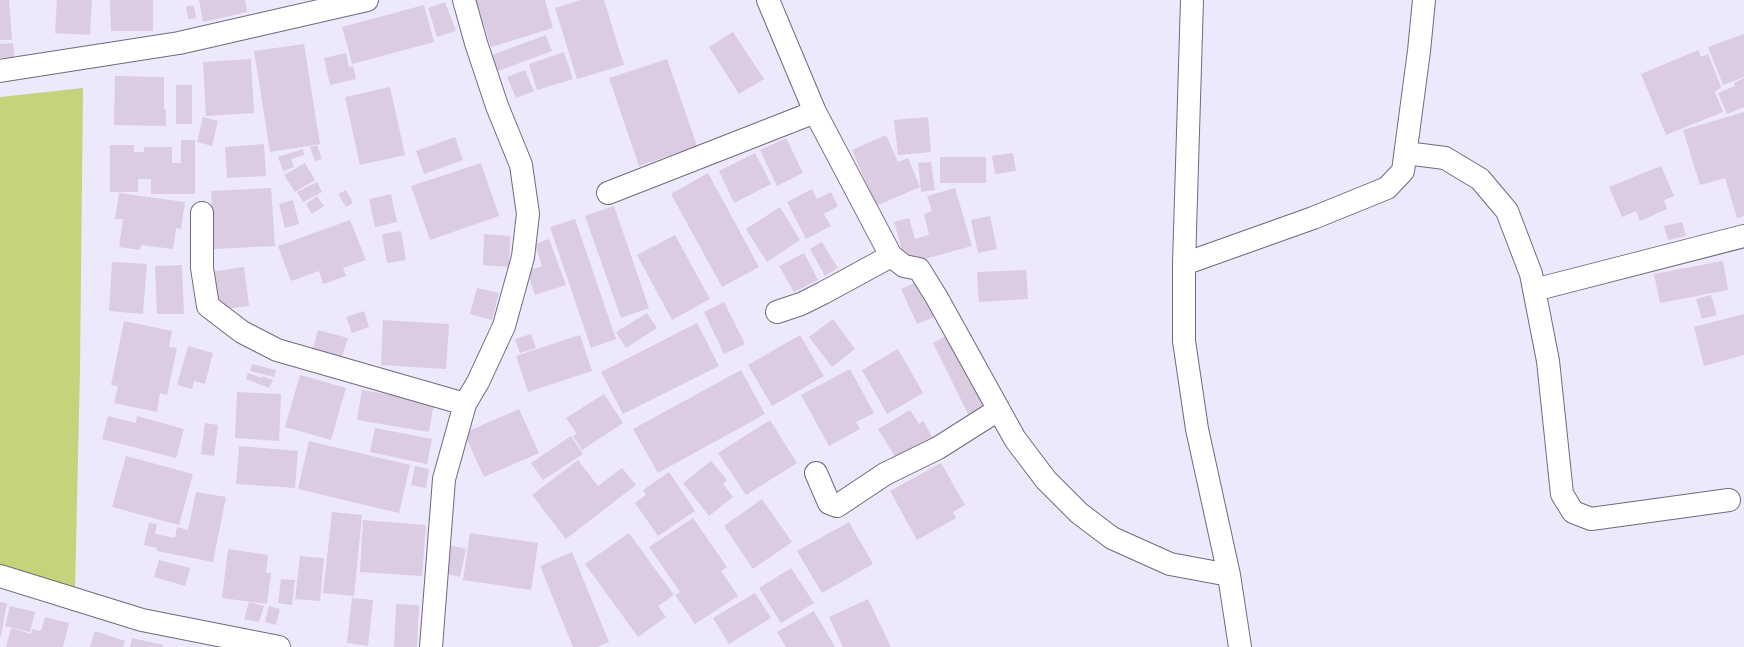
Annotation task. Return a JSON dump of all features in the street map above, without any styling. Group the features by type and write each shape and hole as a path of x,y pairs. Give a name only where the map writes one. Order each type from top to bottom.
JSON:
{"street":[{"path":"0,71 180,43 367,0"},
{"path":"431,647 444,479 465,404 478,382 504,326 523,257 528,214 521,165 497,106 476,43 464,0"},
{"path":"768,0 815,112 891,256 904,266 919,269 1015,439 1046,480 1079,513 1112,538 1170,564 1229,575"},
{"path":"1192,0 1184,264 1184,342 1197,429 1229,575 1240,647"},
{"path":"1184,264 1313,218 1387,188 1404,172 1424,0"},
{"path":"608,193 815,112"},
{"path":"1406,153 1445,158 1480,179 1507,211 1531,274 1548,361 1562,494 1573,512 1591,519 1729,500"},
{"path":"202,213 202,268 208,306 242,332 277,350 465,404"},
{"path":"1534,290 1744,236"},
{"path":"778,312 801,304 891,256"},
{"path":"816,473 829,503 836,506 885,474 938,448 998,410"},
{"path":"0,576 142,620 279,647"}],"green space":[{"path":"83,88 80,368 75,590 0,569 0,97"}],"building":[{"path":"0,0 9,0 12,40 0,40"},
{"path":"57,0 92,0 90,35 55,33"},
{"path":"110,0 153,0 153,31 111,31"},
{"path":"199,0 245,0 247,12 203,22"},
{"path":"476,0 545,0 553,28 491,47"},
{"path":"580,0 604,0 624,65 577,79 555,8"},
{"path":"445,2 456,31 437,37 428,8"},
{"path":"424,5 434,42 352,64 342,27"},
{"path":"186,6 194,6 196,18 188,19"},
{"path":"733,32 764,79 739,94 709,47"},
{"path":"1744,34 1744,77 1723,85 1708,47"},
{"path":"546,35 552,51 498,71 492,55"},
{"path":"13,43 14,57 0,58 0,44"},
{"path":"304,44 320,144 270,152 254,51"},
{"path":"1698,50 1701,57 1708,54 1721,87 1715,92 1723,112 1666,135 1641,74"},
{"path":"564,52 573,79 537,90 529,64"},
{"path":"346,53 349,67 353,66 356,79 330,85 324,58"},
{"path":"251,59 254,113 206,116 203,62"},
{"path":"667,59 697,146 639,166 609,78"},
{"path":"525,70 534,91 516,98 507,77"},
{"path":"115,76 164,77 164,109 166,110 166,126 114,125"},
{"path":"1744,78 1744,107 1727,114 1718,93 1735,86 1734,83"},
{"path":"176,85 192,85 192,124 176,124"},
{"path":"390,87 405,155 360,165 345,97"},
{"path":"1744,112 1744,216 1737,218 1725,178 1700,185 1683,130"},
{"path":"203,117 218,121 212,146 197,142"},
{"path":"928,117 931,152 898,155 894,120"},
{"path":"886,135 898,162 908,158 920,187 876,206 852,150"},
{"path":"455,137 463,160 424,174 416,151"},
{"path":"786,138 803,173 777,186 760,150"},
{"path":"181,140 195,140 195,194 151,194 151,179 138,179 138,192 110,192 110,145 134,145 134,152 144,152 144,147 172,147 172,163 181,163"},
{"path":"264,144 266,176 227,178 225,147"},
{"path":"317,145 322,159 315,161 310,147"},
{"path":"303,149 304,155 291,159 294,167 283,171 278,157"},
{"path":"755,153 771,184 734,203 719,171"},
{"path":"1013,153 1016,171 995,174 992,156"},
{"path":"940,157 986,157 986,183 940,183"},
{"path":"931,162 935,190 921,192 918,163"},
{"path":"305,163 315,180 295,192 284,175"},
{"path":"481,163 499,216 430,240 411,186"},
{"path":"1661,166 1674,196 1664,200 1667,209 1640,221 1636,211 1622,217 1609,187"},
{"path":"708,173 759,267 722,287 671,194"},
{"path":"317,182 322,192 303,202 297,192"},
{"path":"271,188 275,246 214,249 211,191"},
{"path":"955,188 972,246 906,264 894,222 909,218 915,239 929,235 924,214 932,211 927,196"},
{"path":"812,189 817,199 831,192 838,206 824,214 831,226 806,239 787,202"},
{"path":"346,190 353,203 346,207 338,194"},
{"path":"119,193 185,202 181,229 176,228 173,249 141,245 140,250 119,247 123,219 115,219"},
{"path":"391,194 397,222 375,227 369,199"},
{"path":"317,196 324,206 312,214 306,204"},
{"path":"293,200 299,224 285,228 279,204"},
{"path":"614,206 649,308 621,318 585,216"},
{"path":"780,207 800,240 767,262 746,229"},
{"path":"990,216 997,249 978,253 971,220"},
{"path":"575,219 616,339 591,348 550,227"},
{"path":"350,220 366,260 343,268 346,276 323,284 319,271 291,281 278,246"},
{"path":"1682,222 1686,236 1668,240 1664,226"},
{"path":"401,231 406,260 387,263 382,234"},
{"path":"484,234 510,236 509,267 483,265"},
{"path":"675,235 710,299 672,320 637,255"},
{"path":"549,239 566,285 535,295 527,271 542,266 535,244"},
{"path":"822,242 838,268 825,276 810,249"},
{"path":"804,253 818,280 794,292 779,266"},
{"path":"1723,261 1728,290 1660,303 1654,274"},
{"path":"112,262 147,264 143,314 109,311"},
{"path":"182,265 184,314 157,314 155,266"},
{"path":"244,267 249,306 216,310 211,272"},
{"path":"1026,270 1028,299 979,302 977,272"},
{"path":"921,280 937,316 917,324 901,289"},
{"path":"477,288 499,293 492,320 470,314"},
{"path":"1711,295 1717,315 1702,319 1696,299"},
{"path":"724,302 745,344 724,354 704,312"},
{"path":"364,311 369,327 352,333 346,317"},
{"path":"647,313 657,328 626,348 616,332"},
{"path":"1744,314 1744,355 1704,366 1694,327"},
{"path":"833,319 855,349 832,367 809,337"},
{"path":"383,320 449,324 446,369 381,365"},
{"path":"124,321 172,331 169,347 177,348 167,395 160,393 157,412 114,403 118,386 111,385"},
{"path":"697,323 719,366 623,414 601,372"},
{"path":"318,330 348,338 341,360 312,352"},
{"path":"531,334 536,348 520,353 515,339"},
{"path":"950,334 986,405 968,414 933,343"},
{"path":"580,335 592,371 528,392 516,356"},
{"path":"800,335 824,376 772,406 748,365"},
{"path":"188,346 213,353 205,384 194,381 192,389 177,385"},
{"path":"898,349 923,393 887,414 862,370"},
{"path":"252,364 276,370 274,377 250,371"},
{"path":"850,369 874,413 856,422 860,429 829,446 801,395"},
{"path":"741,370 765,414 658,473 633,429"},
{"path":"248,373 273,380 269,388 246,379"},
{"path":"300,375 346,388 331,440 285,427"},
{"path":"362,390 434,402 429,432 357,420"},
{"path":"237,392 281,394 279,441 235,438"},
{"path":"604,394 623,423 582,450 573,436 577,434 566,418"},
{"path":"519,409 539,453 484,477 464,433"},
{"path":"910,410 919,424 923,421 935,442 899,463 878,429"},
{"path":"108,416 136,423 137,416 184,429 176,458 102,439"},
{"path":"770,420 797,463 746,495 718,453"},
{"path":"205,423 218,425 214,456 201,454"},
{"path":"375,428 432,439 427,464 370,452"},
{"path":"571,436 583,454 543,480 531,463"},
{"path":"309,441 410,465 399,513 298,489"},
{"path":"239,446 298,451 295,488 236,484"},
{"path":"126,456 193,474 179,525 112,507"},
{"path":"578,460 598,486 622,468 636,485 566,539 532,495"},
{"path":"711,461 727,480 723,484 733,497 709,516 683,483"},
{"path":"941,463 965,505 953,512 956,518 917,540 890,491"},
{"path":"415,466 429,469 426,488 411,485"},
{"path":"669,472 695,511 658,536 635,503 646,495 643,490"},
{"path":"196,492 226,497 213,562 157,551 157,548 144,545 149,523 157,524 155,534 175,538 177,527 188,530"},
{"path":"762,499 792,542 753,569 724,526"},
{"path":"332,512 362,515 354,596 323,593"},
{"path":"693,518 727,567 721,571 738,596 695,624 675,595 680,592 649,547"},
{"path":"363,520 426,525 422,576 360,572"},
{"path":"849,522 873,564 822,593 797,551"},
{"path":"470,533 538,543 531,590 463,580"},
{"path":"629,533 674,595 658,606 666,617 638,637 585,564"},
{"path":"445,544 466,549 460,577 439,572"},
{"path":"228,549 268,555 266,573 271,573 267,604 222,598"},
{"path":"572,552 609,642 597,647 573,647 540,566"},
{"path":"300,556 324,558 320,601 295,599"},
{"path":"159,560 190,568 185,586 154,577"},
{"path":"791,568 814,603 781,623 759,588"},
{"path":"281,579 295,580 292,605 278,603"},
{"path":"755,593 771,618 729,644 713,618"},
{"path":"352,598 373,600 368,646 347,643"},
{"path":"868,599 891,647 843,647 829,617"},
{"path":"0,602 7,603 1,636 0,636"},
{"path":"249,602 264,606 259,622 244,619"},
{"path":"396,604 419,605 417,647 394,647"},
{"path":"10,606 35,612 30,632 5,626"},
{"path":"269,606 280,609 276,625 265,622"},
{"path":"814,611 835,647 786,647 777,632"},
{"path":"45,617 69,623 63,647 6,647 11,628 31,634 32,629 41,631"},
{"path":"95,631 125,641 123,647 90,647"},
{"path":"132,638 163,645 162,647 130,647"}]}
